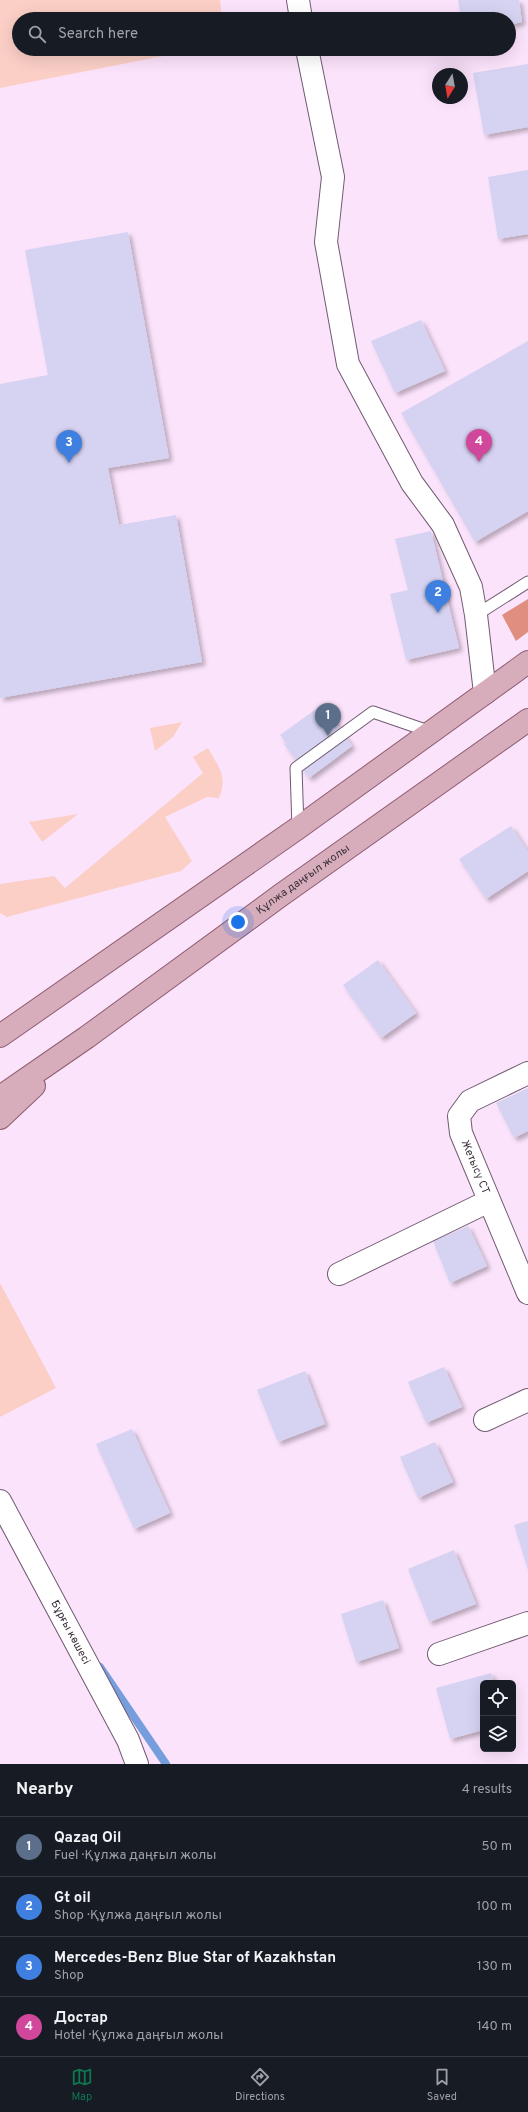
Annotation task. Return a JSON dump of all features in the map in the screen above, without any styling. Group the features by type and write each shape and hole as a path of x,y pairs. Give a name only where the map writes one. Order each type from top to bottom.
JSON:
{"main road":[{"path":"0,1036 51,1002 298,828 528,662"},
{"name":"Құлжа даңғыл жолы","path":"0,1097 528,720"},
{"path":"0,1029 51,1002"},
{"path":"0,1118 87,1036"}],"street":[{"path":"298,0 300,12"},
{"path":"308,56 333,178 326,242 348,364 412,483 443,524 470,588 476,615 485,693"},
{"name":"Жетысу СТ","path":"528,1073 470,1101 459,1116 461,1133 528,1293"},
{"path":"339,1274 489,1201"},
{"path":"485,1420 528,1400"},
{"name":"Бұрғы көшесі","path":"0,1502 128,1740 137,1764"},
{"path":"439,1654 528,1623"}],"lane":[{"path":"476,615 528,582"},
{"path":"298,828 296,768 373,712 431,732"}],"shaded area":[{"path":"0,0 220,0 221,12 12,12 12,56 163,56 0,88"},
{"path":"528,599 528,632 516,641 502,615"},
{"path":"182,722 173,737 155,751 150,728"},
{"path":"208,748 221,772 223,784 219,798 207,797 165,817 192,861 181,871 7,917 0,913 0,884 54,876 65,888 203,773 193,757"},
{"path":"78,814 42,842 29,822"},
{"path":"0,1283 56,1388 0,1417"}],"building":[{"path":"458,0 519,0 522,22 516,23 516,12 460,12"},
{"path":"528,64 528,127 484,135 473,73"},
{"path":"528,170 528,234 498,239 488,177"},
{"path":"128,232 169,458 108,468 119,525 176,515 202,662 0,698 0,384 48,375 25,250"},
{"path":"421,320 445,371 395,393 371,341"},
{"path":"528,341 528,511 475,542 401,413"},
{"path":"431,531 459,648 406,660 390,594 408,590 395,539"},
{"path":"323,704 352,746 309,778 284,744 286,743 280,735"},
{"path":"511,826 528,852 528,871 486,899 459,859"},
{"path":"378,960 416,1013 381,1038 343,985"},
{"path":"528,1088 528,1131 514,1138 496,1103"},
{"path":"468,1226 487,1266 450,1283 433,1241"},
{"path":"444,1367 462,1407 426,1423 408,1382"},
{"path":"305,1371 325,1424 278,1442 257,1390"},
{"path":"132,1429 170,1513 134,1529 96,1444"},
{"path":"435,1442 453,1482 418,1498 400,1457"},
{"path":"528,1521 528,1570 514,1525"},
{"path":"454,1550 476,1604 429,1622 408,1569"},
{"path":"383,1600 399,1648 356,1662 341,1614"},
{"path":"491,1673 493,1680 480,1680 480,1731 450,1739 436,1688"}],"waterway":[{"path":"100,1667 166,1764"}],"place":[{"name":"Достар","path":"479,462"},
{"name":"Mercedes-Benz Blue Star of Kazakhstan","path":"69,463"},
{"name":"Gt oil","path":"438,613"},
{"name":"Qazaq Oil","path":"328,736"}]}
